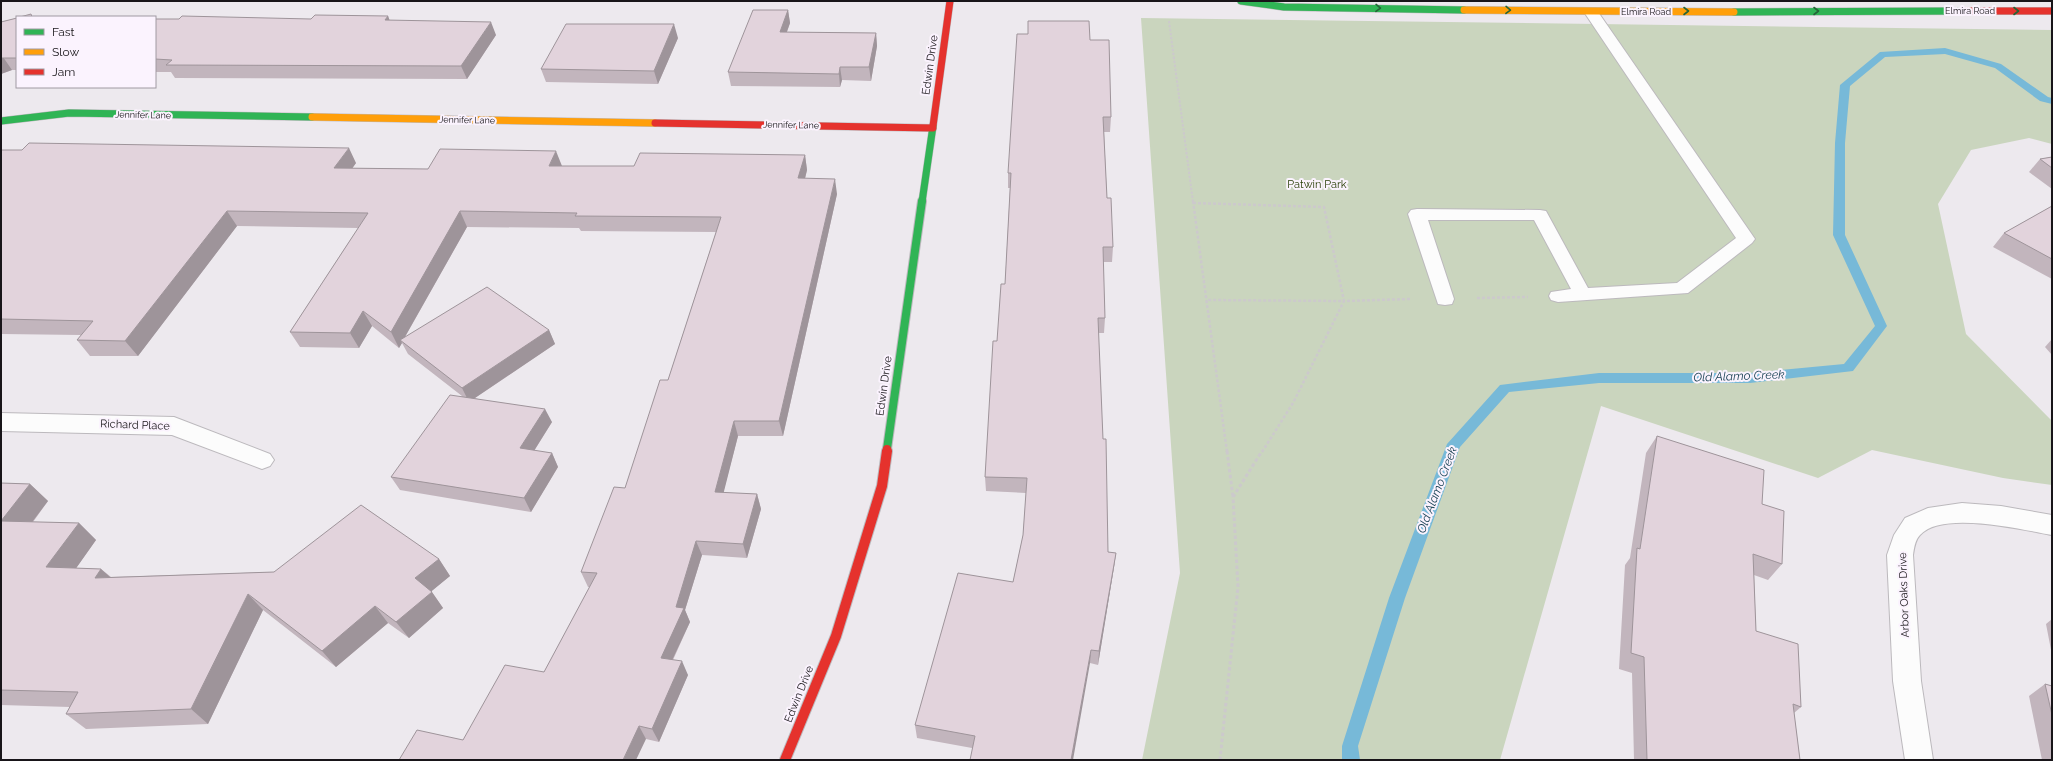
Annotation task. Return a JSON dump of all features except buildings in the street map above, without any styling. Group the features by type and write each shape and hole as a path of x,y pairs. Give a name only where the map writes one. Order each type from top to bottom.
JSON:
{"street":[{"name":"Edwin Drive","path":"785,760 836,636 882,486 950,1"},
{"name":"Elmira Road","path":"1241,1 1284,7 1591,12 2052,11"},
{"name":"Jennifer Lane","path":"1,121 69,114 933,128"},
{"name":"Richard Place","path":"1,422 174,426 262,460"},
{"name":"Arbor Oaks Drive","path":"1919,760 1907,681 1900,555 1904,537 1914,525 1928,518 1946,514 1975,514 2052,525"}],"lane":[{"path":"1558,296 1681,289 1746,239 1676,139 1591,12"},
{"path":"1445,299 1417,214 1540,215 1583,295"}],"path":[{"path":"1168,21 1233,497 1238,587 1220,760"},
{"path":"1193,203 1324,208 1344,300 1293,403 1233,497"},
{"path":"1206,300 1445,299 1558,296"}],"green space":[{"name":"Patwin Park","path":"1141,18 2052,30 2052,144 2029,138 1971,150 1938,204 1966,334 2052,421 2052,485 2003,478 1872,450 1818,478 1601,406 1500,760 1142,760 1180,573"}],"waterway":[{"name":"Old Alamo Creek","path":"1351,760 1350,746 1397,598 1454,444 1505,388 1599,378 1750,378 1848,368 1881,326 1839,235 1840,143 1845,85 1883,54 1945,51 1998,66 2044,99 2052,101"}],"traffic: fast":[{"path":"1241,1 1284,7 1464,10"},
{"path":"1734,12 1965,11"},
{"path":"1,121 69,113 312,117"},
{"path":"887,449 933,126"}],"traffic: slow":[{"path":"1464,10 1734,12"},
{"path":"312,117 655,123"}],"traffic: jam":[{"path":"933,126 950,1"},
{"path":"1965,11 2052,11"},
{"path":"655,123 933,128"},
{"path":"785,760 836,636 882,486 887,449"}]}
